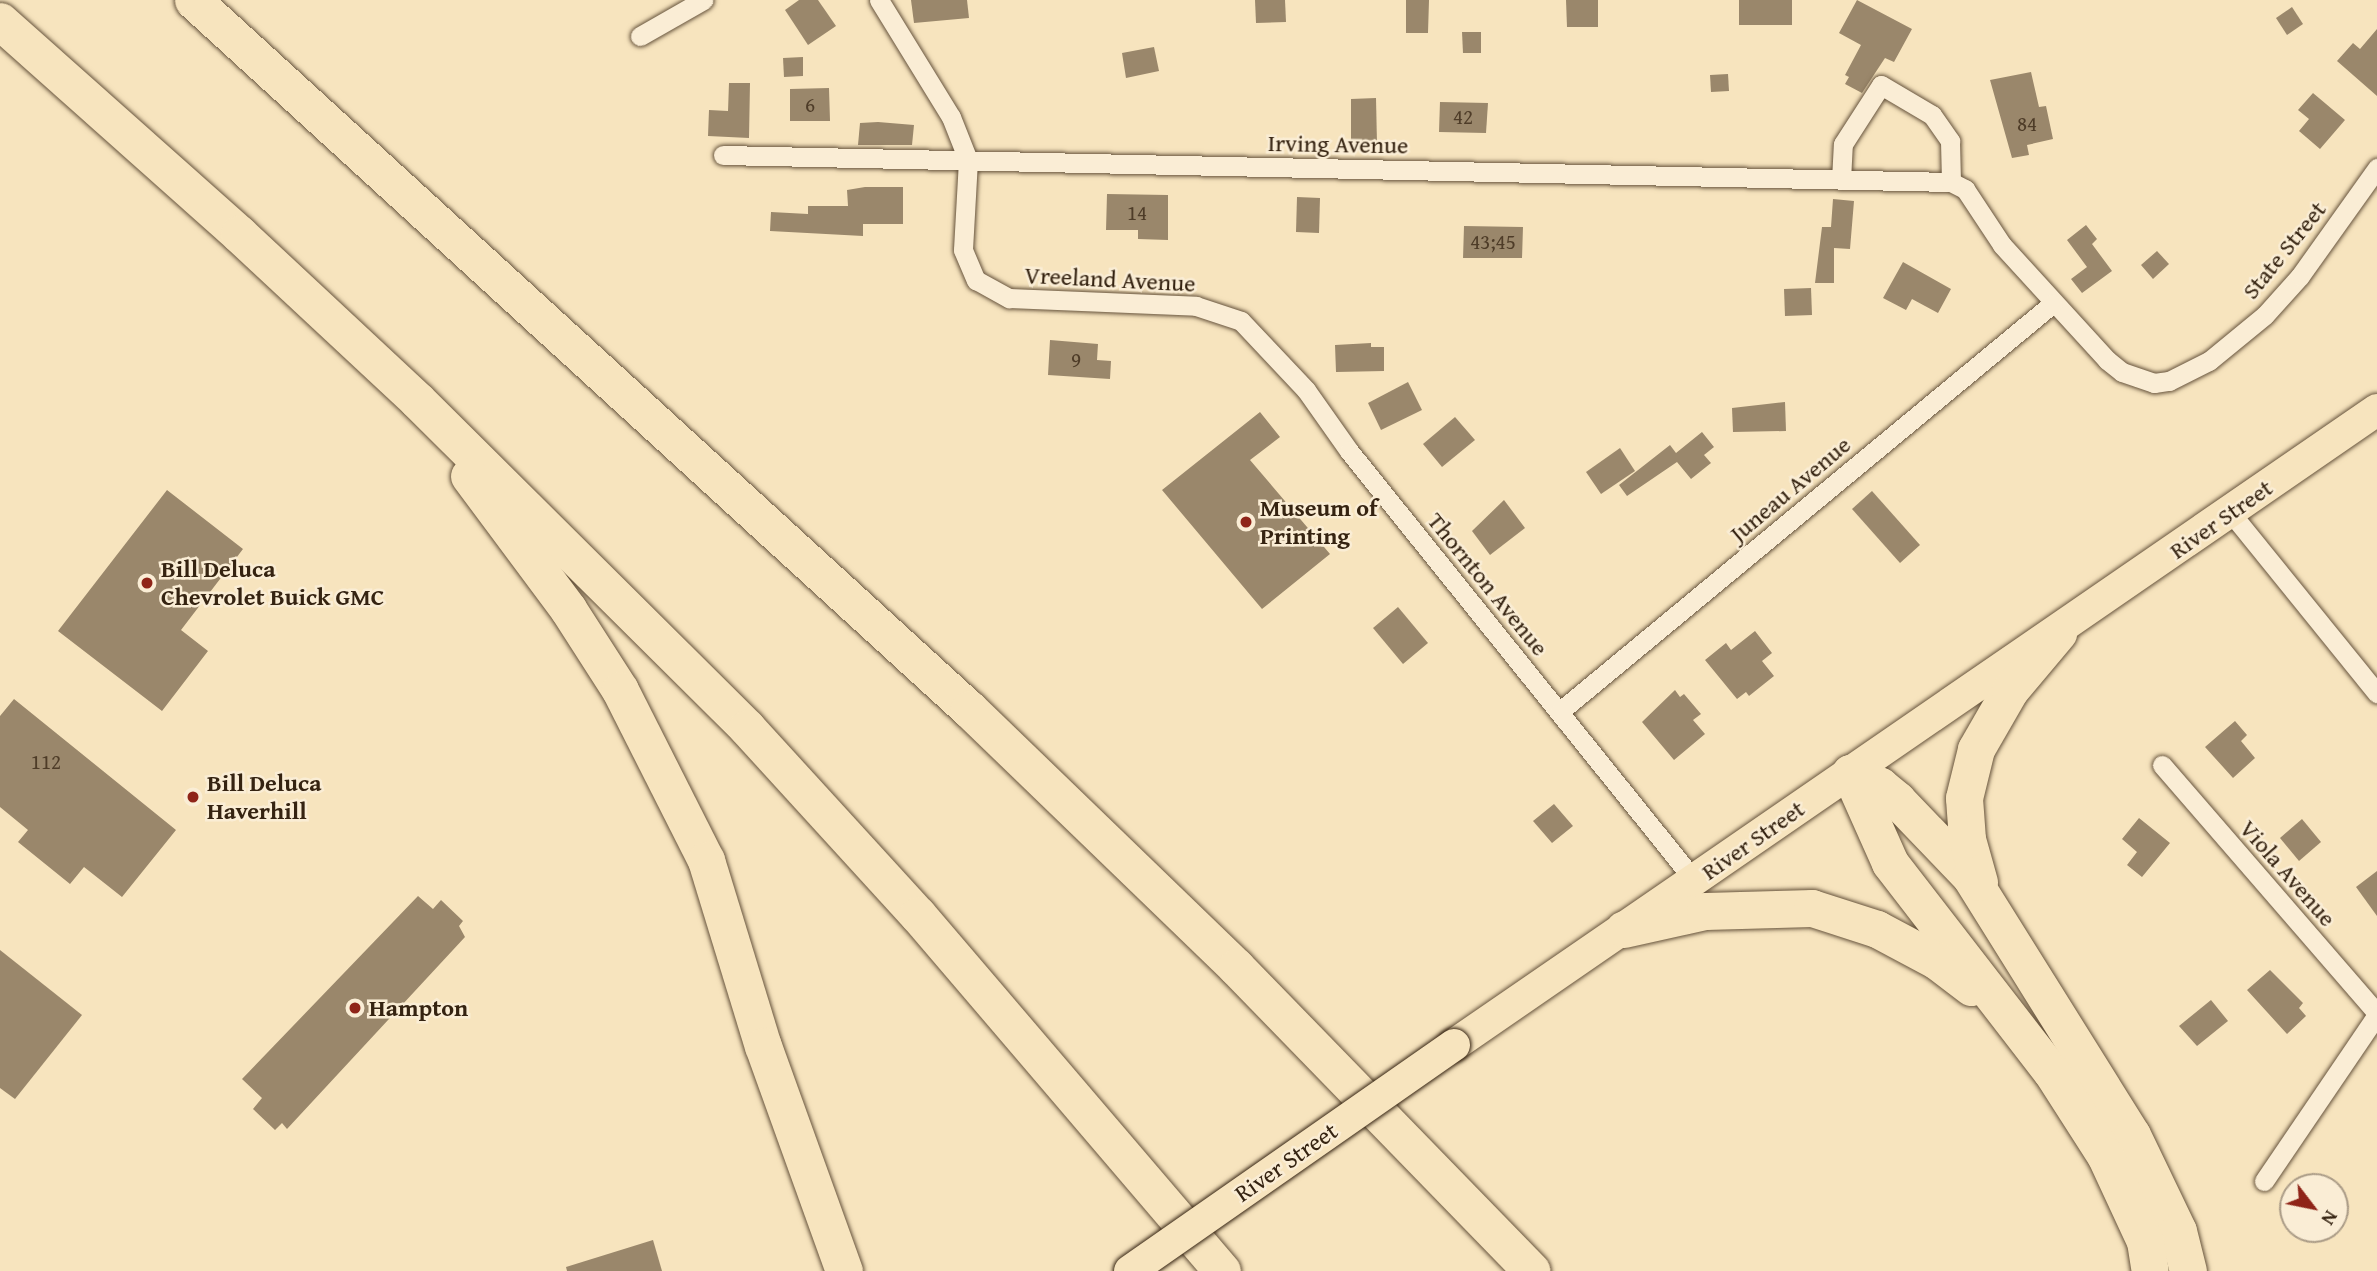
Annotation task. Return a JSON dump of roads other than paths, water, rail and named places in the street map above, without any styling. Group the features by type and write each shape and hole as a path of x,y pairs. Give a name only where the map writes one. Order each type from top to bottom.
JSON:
{"highway":[{"path":"193,0 969,709 1236,967 1532,1271"},
{"path":"0,21 239,234 417,400 747,728 927,925 1222,1271"},
{"path":"417,400 568,610 620,690 661,766 706,860 763,1046 844,1271"},
{"path":"1984,900 1967,839 1964,798 1976,750 2010,690 2059,633"},
{"path":"1850,773 1880,786 1897,800 1970,876 2132,1135 2178,1231 2188,1271"},
{"path":"1850,773 1889,863 2051,1071 2105,1154 2145,1241 2150,1271"},
{"path":"1624,929 1705,911 1812,908 1877,929 1937,961 1999,1007"},
{"path":"1455,1189 1555,1271"}],"main road":[{"name":"River Street","path":"1130,1271 1694,880 2059,633 2377,410"}],"street":[{"path":"640,36 703,0"},
{"path":"879,0 951,117 968,160"},
{"path":"1841,180 1843,144 1881,85 1932,115 1950,141 1951,182"},
{"name":"Irving Avenue","path":"723,155 1951,182"},
{"name":"Vreeland Avenue","path":"968,160 963,250 976,280 1009,299 1196,306 1241,321"},
{"name":"State Street","path":"1951,182 1970,196 2002,245 2052,304 2107,360 2123,372 2154,383 2169,381 2208,361 2286,294 2377,168"},
{"name":"Juneau Avenue","path":"1559,712 2052,304"},
{"name":"Thornton Avenue","path":"1241,321 1306,390 1349,452 1694,880"},
{"path":"2231,513 2377,694"},
{"name":"Viola Avenue","path":"2162,765 2377,1014"},
{"path":"2264,1181 2377,1014"}],"place":[{"name":"Museum of Printing","path":"1246,522"},
{"name":"Bill Deluca Chevrolet Buick GMC","path":"147,583"},
{"name":"Bill Deluca Haverhill","path":"193,797"},
{"name":"Hampton","path":"355,1008"}]}
